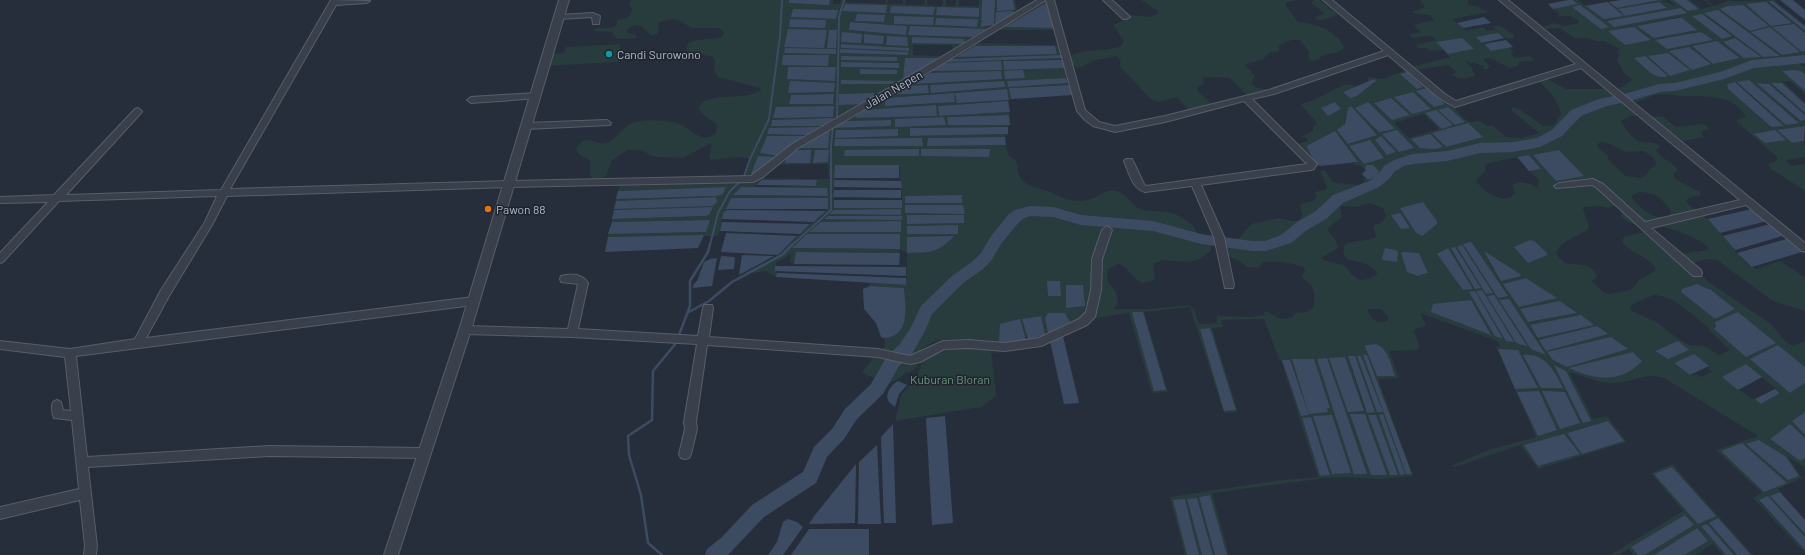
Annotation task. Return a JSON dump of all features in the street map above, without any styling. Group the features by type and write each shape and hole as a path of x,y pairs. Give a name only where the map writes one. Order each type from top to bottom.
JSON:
{"street":[{"path":"391,555 465,330 564,0"},
{"name":"Jalan Nepen","path":"510,184 743,180 757,178 795,146 921,73 1042,0"},
{"path":"1050,0 1081,111 1089,120 1102,127 1115,129 1165,119 1271,92 1390,52"},
{"path":"1107,0 1126,17"},
{"path":"1328,1 1340,0"},
{"path":"1503,0 1805,248"},
{"path":"138,343 165,293 209,223 223,194 334,1 366,1"},
{"path":"1328,1 1442,96 1455,104 1582,65"},
{"path":"559,17 593,15 596,16 596,22"},
{"path":"471,100 536,96"},
{"path":"1129,161 1142,188 1307,169 1312,166 1312,164 1246,98"},
{"path":"0,259 138,111"},
{"path":"526,126 607,123"},
{"path":"1195,182 1212,218 1220,241 1229,285"},
{"path":"1559,186 1590,182 1597,183 1697,273"},
{"path":"0,200 510,184"},
{"path":"1644,226 1748,201"},
{"path":"465,330 572,333 703,340 878,353 899,358 916,359 943,346 969,344 1004,347 1041,342 1083,322 1091,314 1096,290 1097,259 1107,230"},
{"path":"565,279 580,279 583,283 572,333"},
{"path":"0,345 70,353 138,343 474,301"},
{"path":"685,454 691,428 690,422 708,308"},
{"path":"70,353 86,492 91,546 90,555"},
{"path":"57,405 58,415 78,416"},
{"path":"83,462 268,451 425,452"},
{"path":"0,513 86,492"}],"green space":[{"name":"Kuburan Bloran","path":"631,0 789,0 789,3 829,4 830,0 833,0 833,4 840,4 841,0 846,0 846,2 885,4 886,0 888,0 887,4 903,4 903,0 906,0 905,5 924,5 925,0 927,0 927,5 942,6 943,0 946,0 946,6 955,6 956,0 959,0 959,6 979,6 979,0 982,0 981,27 990,27 994,25 995,0 997,0 997,10 1015,10 1013,0 1015,0 1017,10 1022,9 1036,0 1050,0 1006,27 1054,28 1054,30 999,30 978,43 1059,45 1061,55 950,59 946,61 1062,58 1062,60 1003,61 1004,70 1065,68 1066,78 1007,81 1068,83 1070,85 1009,88 1011,99 1008,101 938,106 939,116 1010,112 1009,115 947,117 948,125 1010,125 1008,127 910,128 910,136 1008,134 1005,137 928,138 927,146 1006,145 1009,156 1016,160 1020,178 1028,185 1075,201 1092,199 1110,191 1119,192 1122,193 1137,208 1165,212 1179,216 1194,227 1200,237 1209,239 1212,249 1206,255 1194,261 1183,262 1162,260 1153,264 1155,280 1144,283 1136,279 1125,267 1118,264 1108,269 1107,280 1116,292 1118,303 1114,309 1148,309 1189,305 1194,309 1199,324 1217,323 1217,317 1219,316 1250,317 1265,315 1264,312 1266,311 1280,319 1291,318 1296,313 1306,312 1313,308 1314,293 1311,285 1302,277 1305,271 1303,267 1288,263 1263,262 1258,268 1248,267 1226,255 1224,250 1233,246 1251,224 1279,218 1298,221 1302,216 1300,204 1313,201 1316,197 1315,192 1325,190 1327,187 1320,171 1325,171 1333,182 1336,183 1359,185 1364,182 1364,177 1368,180 1372,179 1360,165 1354,165 1353,163 1357,163 1335,131 1306,146 1320,166 1312,166 1294,145 1308,141 1305,137 1299,138 1313,131 1313,127 1317,123 1301,105 1302,104 1344,85 1356,86 1345,91 1357,96 1376,81 1374,79 1368,82 1368,77 1383,79 1409,69 1455,107 1456,110 1468,122 1480,121 1488,126 1493,126 1507,137 1523,138 1539,133 1512,111 1511,108 1513,107 1521,110 1543,126 1554,125 1561,114 1558,104 1552,95 1537,80 1546,78 1566,89 1607,89 1641,116 1631,116 1622,120 1621,122 1630,134 1638,141 1654,143 1660,147 1656,150 1658,153 1673,164 1678,170 1673,174 1675,179 1700,192 1700,195 1689,198 1686,201 1716,227 1743,259 1756,269 1780,261 1805,277 1805,311 1773,301 1717,260 1711,259 1698,261 1693,264 1707,281 1771,324 1786,342 1794,346 1805,341 1805,367 1778,345 1790,393 1805,383 1805,412 1792,421 1805,435 1805,438 1790,424 1770,439 1800,461 1805,458 1805,468 1788,457 1802,478 1778,489 1780,492 1770,496 1805,534 1805,537 1768,497 1759,501 1805,550 1805,553 1753,498 1762,493 1716,450 1758,436 1664,378 1657,376 1644,377 1619,383 1606,383 1595,381 1569,372 1593,419 1607,416 1627,442 1538,469 1520,445 1455,467 1451,466 1489,450 1536,437 1496,347 1500,347 1497,341 1420,313 1426,326 1415,329 1414,331 1420,348 1417,350 1389,351 1399,378 1378,379 1413,476 1378,479 1346,477 1326,478 1212,493 1229,555 1227,555 1210,495 1199,497 1215,555 1213,555 1197,498 1187,499 1202,555 1199,555 1185,499 1174,501 1187,555 1185,555 1170,497 1273,481 1318,477 1281,360 1279,359 1264,319 1221,320 1223,327 1212,328 1238,412 1224,413 1190,307 1144,312 1168,392 1152,393 1129,313 1090,319 1040,345 995,353 991,349 996,396 981,407 895,421 901,395 916,378 925,356 946,347 990,348 990,340 939,340 923,348 917,354 917,367 909,373 906,372 900,378 889,384 862,373 873,358 885,347 883,338 887,338 905,308 904,288 870,286 870,283 906,285 907,253 900,249 899,253 797,252 794,264 790,262 791,254 776,263 776,277 766,271 743,274 778,255 810,224 821,217 827,207 828,198 731,198 727,210 723,213 720,231 717,236 608,237 608,234 706,232 709,220 612,222 612,219 707,216 713,207 614,210 716,197 616,201 616,199 717,196 725,187 618,191 621,181 732,179 733,184 740,183 745,175 750,159 738,157 711,160 709,157 712,145 709,144 683,158 658,157 641,150 628,150 612,160 606,176 601,179 593,179 590,175 590,161 577,152 576,149 580,144 588,140 598,143 609,142 624,128 632,123 649,120 673,122 679,124 694,134 710,137 716,133 717,126 701,112 699,109 701,103 715,98 748,95 761,90 760,88 718,77 714,71 715,62 713,57 687,51 687,46 694,41 719,38 723,36 724,32 718,28 692,28 673,19 658,23 659,32 653,36 639,25 632,26 627,30 628,33 636,35 636,38 621,39 616,38 612,32 593,31 597,28 612,28 617,25 617,20 629,17 632,10 629,3","holes":["793,9 837,10 792,17","936,18 977,19 977,27 935,25","851,22 907,26 906,34 849,30","841,44 908,48 909,51 841,48","913,45 952,45 953,49 941,56 913,55","829,55 828,66 782,64","841,62 899,63 899,68 841,67","788,67 836,68 835,80 787,79","1004,81 1006,87 931,93 930,85","835,83 834,92 788,93","928,85 929,93 889,95","1007,89 1009,100 957,103 955,93","953,93 955,102 885,106 885,98","834,94 833,104 789,104 791,95","1391,98 1409,115 1374,103","936,106 936,116 855,118","1348,108 1377,134 1348,144 1344,125","1424,114 1439,129 1409,138 1394,123","834,119 771,126 772,120","891,120 891,126 834,128 835,125 844,121","897,129 898,136 836,130","835,139 922,146 835,146","1600,142 1607,143 1626,152 1644,151 1653,157 1657,164 1641,178 1626,176 1610,162 1607,155 1597,146","921,149 990,149 922,156","1529,155 1541,169 1529,171 1540,181 1537,184 1538,188 1522,182 1515,183 1512,185 1515,193 1511,197 1504,199 1496,197 1488,192 1481,187 1476,180 1482,175 1486,165","1533,155 1583,175 1557,181","828,164 829,179 762,178 775,165","899,165 902,200 834,208 834,178","817,180 816,186 754,187 757,183","741,187 827,196 733,195","1639,192 1649,193 1661,199 1671,211 1670,215 1665,217 1659,217 1648,213 1638,205 1631,196","1370,203 1383,208 1386,216 1382,222 1373,226 1376,237 1368,240 1348,243 1345,245 1344,249 1347,259 1370,266 1377,273 1376,275 1361,280 1357,279 1344,265 1326,261 1321,258 1338,248 1336,240 1328,231 1329,227 1342,217 1340,206 1356,207","1423,203 1436,220 1419,235 1400,208","1599,206 1609,208 1615,206 1622,210 1621,216 1629,222 1638,225 1659,226 1671,229 1701,241 1709,249 1679,254 1645,232 1626,236 1622,240 1624,244 1649,261 1656,270 1639,280 1630,290 1609,294 1603,292 1592,281 1597,276 1591,268 1583,265 1565,263 1556,254 1561,246 1587,230 1589,227 1583,209 1585,207","901,209 901,215 830,214","828,216 902,216 902,219 824,219","958,225 958,234 907,234 907,226","900,234 900,249 793,248","1457,247 1492,293 1486,294","1419,253 1428,273 1421,276 1407,272","1438,253 1472,289 1463,290","1701,285 1711,290 1735,309 1715,319 1696,304","1654,295 1662,296 1683,307 1708,327 1711,332 1730,350 1719,355 1704,346 1690,345 1678,339 1658,323 1632,311 1630,308 1633,304","1488,296 1527,347 1516,343","1367,309 1381,309 1388,316 1388,320 1378,322 1371,316","1520,309 1577,313 1529,322","1738,312 1775,343 1713,328","1041,316 1028,339 1022,319","1530,325 1594,325 1538,338","1376,344 1381,346 1394,376 1377,376 1365,347 1366,345","1633,352 1641,359 1641,362 1635,367 1618,376 1593,376","1354,356 1375,412 1366,412 1348,357","1282,360 1309,415 1301,416","1674,363 1709,366 1708,369 1712,372 1701,377 1696,374 1692,376","1746,364 1780,393 1761,404 1755,399 1750,398 1723,377","1311,417 1330,474 1330,475 1320,476 1302,418","1608,421 1623,441 1567,434"]},
{"path":"1141,0 1298,0 1285,4 1298,22 1309,23 1326,29 1339,39 1344,48 1335,53 1324,55 1313,61 1309,59 1309,52 1300,40 1286,42 1279,46 1279,51 1269,53 1263,59 1245,65 1255,76 1252,81 1253,85 1257,88 1270,90 1251,97 1230,78 1206,77 1203,78 1204,84 1198,87 1197,90 1212,104 1190,112 1177,97 1159,102 1152,100 1119,66 1121,61 1117,56 1096,60 1077,68 1070,61 1069,57 1081,52 1121,46 1124,41 1113,25 1127,19 1130,15 1149,17 1158,14 1158,11"},
{"path":"1314,0 1320,0 1338,15 1317,20 1315,18 1324,13 1311,3"},
{"path":"1420,0 1468,0 1468,5 1475,6 1489,12 1452,19 1466,31 1483,27 1487,31 1496,29 1493,26 1500,26 1514,35 1514,38 1507,39 1498,33 1482,43 1491,51 1509,47 1514,53 1511,54 1515,58 1530,56 1535,60 1519,62 1518,66 1509,68 1493,59 1485,58 1484,60 1490,67 1486,70 1482,67 1484,66 1466,61 1472,68 1475,76 1469,78 1455,77 1453,75 1456,72 1449,65 1415,70 1411,67 1450,57 1443,50 1430,51 1426,48 1419,48 1416,45 1436,40 1431,36 1412,38 1409,35 1420,32 1414,25 1434,20 1430,15 1416,14 1412,12 1425,7","holes":["1437,42 1474,49 1448,54"]},
{"path":"1573,0 1578,0 1585,5 1620,0 1609,2 1617,8 1660,0 1668,0 1662,1 1676,6 1669,0 1673,0 1688,11 1699,9 1687,0 1690,0 1701,9 1712,6 1704,0 1707,0 1714,6 1727,1 1726,0 1776,0 1775,1 1805,25 1773,1 1768,2 1805,31 1805,33 1794,24 1802,52 1805,51 1805,64 1799,63 1805,67 1805,74 1791,70 1782,71 1805,91 1805,94 1790,81 1783,82 1805,102 1805,104 1782,83 1771,83 1805,113 1805,115 1769,84 1756,83 1801,121 1805,120 1805,126 1778,130 1792,143 1805,141 1803,145 1805,146 1805,157 1786,160 1791,166 1805,164 1805,191 1771,169 1768,164 1777,161 1777,157 1737,122 1737,120 1746,117 1741,109 1734,104 1718,98 1665,94 1655,95 1637,102 1631,101 1618,89 1632,80 1623,73 1622,68 1617,61 1619,55 1617,52 1620,49 1604,41 1596,41 1587,38 1574,38 1560,28 1546,29 1543,27 1554,23 1565,26 1579,23 1578,20 1569,16 1559,16 1559,13 1553,9 1578,3","holes":["1659,2 1667,8 1625,16 1618,10","1721,9 1768,26 1750,31","1704,14 1774,57 1763,57","1680,17 1696,30 1638,26","1692,46 1740,58 1713,64","1749,81 1799,123 1738,82","1736,82 1783,126 1769,125 1728,89 1728,83"]},
{"path":"620,44 618,62 545,66 548,54 564,53 566,47"},
{"path":"1654,116 1663,117 1676,127 1702,124 1709,129 1701,131 1704,137 1683,141 1651,118"},
{"path":"1672,464 1753,555 1751,555 1718,518 1709,523 1737,555 1734,555 1707,524 1701,526 1726,555 1723,555 1713,544 1695,555 1685,555 1708,541 1697,528 1654,555 1645,555 1694,525 1685,515 1632,547 1638,555 1633,555 1629,549 1618,555 1610,555 1683,511 1651,473"}],"water":[{"path":"789,0 830,0 829,5 789,3"},
{"path":"982,0 995,0 994,25 981,27"},
{"path":"997,0 1013,0 1015,10 997,11"},
{"path":"1573,0 1578,4 1553,9 1548,4"},
{"path":"1620,0 1660,0 1617,8 1609,2"},
{"path":"1673,0 1687,0 1699,9 1688,11"},
{"path":"1780,0 1793,0 1805,10 1805,20"},
{"path":"1768,1 1773,1 1805,26 1805,31"},
{"path":"1607,2 1624,16 1604,19 1586,6"},
{"path":"1659,2 1667,8 1625,16 1618,9"},
{"path":"1766,2 1792,23 1771,26 1746,4"},
{"path":"1046,3 1054,28 1005,27"},
{"path":"845,4 887,5 886,13 842,11"},
{"path":"1580,5 1609,27 1601,29 1572,7"},
{"path":"1743,5 1769,26 1750,31 1720,9 1727,6"},
{"path":"891,6 935,7 933,15 890,13"},
{"path":"937,7 979,8 979,17 936,15"},
{"path":"1681,8 1687,13 1614,27 1607,21"},
{"path":"793,9 838,10 836,19 791,17"},
{"path":"1718,10 1780,56 1763,57 1704,13"},
{"path":"1012,11 1015,13 995,25 996,12"},
{"path":"857,14 885,15 884,22 855,21"},
{"path":"1702,14 1732,36 1722,39 1692,16"},
{"path":"894,16 934,17 933,25 894,24"},
{"path":"1484,17 1491,23 1463,28 1457,23"},
{"path":"936,18 978,19 977,27 935,25"},
{"path":"1682,18 1697,30 1654,38 1637,26"},
{"path":"790,19 826,20 825,28 789,27"},
{"path":"850,22 907,26 906,35 849,30"},
{"path":"1794,24 1805,33 1805,51 1802,52 1772,27"},
{"path":"910,26 986,29 973,37 908,35"},
{"path":"1634,27 1651,40 1625,45 1608,31"},
{"path":"1770,27 1800,52 1782,55 1751,32"},
{"path":"788,29 827,30 824,48 784,47"},
{"path":"829,30 837,30 836,48 827,48"},
{"path":"842,32 862,34 861,43 841,42"},
{"path":"1701,32 1713,40 1667,49 1655,40"},
{"path":"1498,33 1504,38 1482,43 1476,37"},
{"path":"864,34 884,36 883,44 864,43"},
{"path":"887,36 907,37 908,46 886,45"},
{"path":"912,37 964,39 965,43 912,43"},
{"path":"1462,38 1474,49 1448,54 1436,42"},
{"path":"1735,38 1761,57 1744,58 1723,42"},
{"path":"1506,40 1513,47 1491,51 1484,44"},
{"path":"1717,41 1740,58 1713,64 1692,46"},
{"path":"841,44 909,48 909,51 841,48"},
{"path":"975,46 1055,46 1057,54 956,57"},
{"path":"1689,47 1711,64 1692,70 1669,51"},
{"path":"785,48 836,49 836,54 784,53"},
{"path":"840,49 908,52 908,55 840,53"},
{"path":"1668,53 1690,70 1670,76 1648,56"},
{"path":"783,55 829,55 828,66 782,65"},
{"path":"1061,55 1062,58 945,62 950,59"},
{"path":"841,56 897,57 897,61 841,60"},
{"path":"1645,56 1668,76 1663,77 1654,75 1645,69 1634,58"},
{"path":"905,58 939,58 903,80"},
{"path":"1062,60 1065,68 1004,70 1003,61"},
{"path":"1001,61 1002,70 928,71 942,63"},
{"path":"841,62 899,63 899,68 841,67"},
{"path":"788,67 836,67 835,81 787,79"},
{"path":"860,69 897,70 897,74 860,74"},
{"path":"1023,70 1025,78 1005,79 1004,71"},
{"path":"1001,71 1002,79 911,84 930,73"},
{"path":"1782,71 1801,71 1805,74 1805,91"},
{"path":"1407,72 1423,87 1417,89 1400,74"},
{"path":"1066,78 1068,83 1008,87 1007,81"},
{"path":"1374,79 1376,81 1357,96 1350,98 1344,93 1345,91"},
{"path":"841,80 897,81 891,84 841,84"},
{"path":"1749,80 1799,123 1786,125 1737,82"},
{"path":"790,81 835,83 834,92 788,93"},
{"path":"1004,81 1006,87 931,93 930,85"},
{"path":"1735,82 1784,126 1772,127 1728,89 1727,84"},
{"path":"1756,83 1769,84 1805,115 1805,120 1801,121"},
{"path":"1771,83 1782,83 1805,104 1805,113"},
{"path":"928,85 929,93 888,95 904,86"},
{"path":"1070,85 1073,95 1011,99 1009,88"},
{"path":"1427,88 1445,104 1434,107 1416,91"},
{"path":"1007,89 1009,100 957,103 955,93"},
{"path":"1413,92 1431,109 1412,114 1394,97"},
{"path":"875,93 876,96 864,103 839,103 839,94"},
{"path":"954,93 955,102 885,106 885,98"},
{"path":"834,94 833,104 789,104 791,95"},
{"path":"1391,98 1410,115 1392,120 1374,103"},
{"path":"1008,101 1010,112 939,116 938,106"},
{"path":"1335,102 1341,109 1328,116 1321,108"},
{"path":"1368,102 1395,129 1379,132 1355,108"},
{"path":"936,105 937,116 855,118 864,110"},
{"path":"834,106 833,117 773,118 776,107"},
{"path":"1351,106 1377,135 1348,144 1337,130 1345,124 1348,108"},
{"path":"1448,107 1465,122 1455,125 1438,110"},
{"path":"1436,110 1453,125 1442,129 1425,113"},
{"path":"1009,115 1010,125 948,125 947,117"},
{"path":"944,117 946,125 895,127 895,119"},
{"path":"834,118 822,126 771,126 772,120"},
{"path":"891,120 891,126 834,128 835,125 844,121"},
{"path":"1468,123 1483,137 1446,147 1432,133"},
{"path":"1805,126 1804,141 1792,143 1777,130"},
{"path":"820,127 807,135 767,134 769,128"},
{"path":"830,127 828,148 796,148"},
{"path":"1008,127 1008,134 910,136 910,128"},
{"path":"898,129 898,136 835,138 836,130"},
{"path":"1397,130 1414,148 1399,152 1382,134"},
{"path":"1775,130 1786,140 1765,143 1754,134"},
{"path":"1335,131 1358,162 1320,166 1316,164 1306,146"},
{"path":"1430,134 1443,147 1435,149 1420,148 1411,139"},
{"path":"767,136 804,136 778,156 760,153"},
{"path":"1381,136 1396,152 1387,155 1375,140"},
{"path":"1005,137 1006,145 927,146 928,138"},
{"path":"922,138 923,146 834,146 835,139"},
{"path":"1370,140 1384,158 1364,164 1349,146"},
{"path":"919,149 919,156 844,156 845,150"},
{"path":"921,149 990,149 989,157 921,156"},
{"path":"795,150 811,150 810,163 785,163 787,156"},
{"path":"815,150 829,150 828,162 813,163"},
{"path":"1559,150 1584,176 1556,181 1533,155"},
{"path":"1529,155 1541,169 1529,171 1517,157"},
{"path":"758,156 776,157 756,174 751,174"},
{"path":"835,165 899,165 899,178 834,178"},
{"path":"1373,165 1379,171 1377,176 1368,180 1362,174 1366,170 1365,166"},
{"path":"762,180 817,180 816,186 756,185"},
{"path":"834,180 901,181 902,188 834,187"},
{"path":"726,187 723,194 717,196 616,199 618,191"},
{"path":"741,187 827,188 828,196 733,195"},
{"path":"834,190 901,190 901,198 833,197"},
{"path":"962,195 962,203 905,203 905,196"},
{"path":"716,197 717,202 713,206 614,209 616,201"},
{"path":"731,198 828,198 828,209 726,209"},
{"path":"834,200 902,200 902,208 834,208"},
{"path":"1423,202 1437,221 1437,224 1422,236 1416,233 1400,208"},
{"path":"905,205 963,205 965,214 905,213"},
{"path":"713,207 709,215 705,216 612,219 614,210"},
{"path":"901,209 901,215 829,214 834,210"},
{"path":"1752,209 1767,221 1720,233 1708,219"},
{"path":"727,210 826,211 814,222 722,219 723,213"},
{"path":"1400,213 1410,228 1401,229 1391,215"},
{"path":"907,215 964,215 964,223 907,224"},
{"path":"828,216 902,216 902,220 824,219"},
{"path":"710,220 706,232 608,234 612,222"},
{"path":"901,221 901,232 809,232 821,222"},
{"path":"722,222 810,224 800,234 720,231"},
{"path":"1771,224 1786,235 1735,250 1723,236"},
{"path":"958,225 958,234 907,234 907,226"},
{"path":"726,233 797,236 778,255 721,252"},
{"path":"807,234 900,234 900,249 792,248"},
{"path":"704,235 698,248 605,252 608,237"},
{"path":"954,236 943,246 933,251 907,253 907,237"},
{"path":"1790,238 1805,251 1752,267 1737,253"},
{"path":"1530,240 1534,241 1547,253 1547,255 1528,263 1514,247"},
{"path":"1470,242 1508,296 1498,298 1463,244"},
{"path":"1462,245 1493,293 1486,294 1457,247"},
{"path":"1455,247 1481,288 1475,289 1451,248"},
{"path":"1385,248 1396,250 1398,252 1397,262 1383,260 1382,258"},
{"path":"1448,248 1473,289 1463,290 1437,254"},
{"path":"1484,251 1520,274 1521,276 1501,281"},
{"path":"796,252 900,253 899,265 794,264"},
{"path":"1401,253 1419,253 1428,273 1418,276 1407,272"},
{"path":"742,255 774,256 739,275"},
{"path":"721,256 735,257 734,269 718,270"},
{"path":"717,258 712,286 693,288 704,262"},
{"path":"775,266 906,267 906,276 775,271"},
{"path":"777,273 906,278 906,285 776,277"},
{"path":"1527,278 1557,298 1519,307 1503,284"},
{"path":"1047,281 1060,281 1061,296 1048,296"},
{"path":"1697,284 1711,290 1735,309 1715,319 1681,292 1682,289"},
{"path":"1066,285 1083,285 1085,306 1066,308"},
{"path":"870,286 904,288 904,321 902,328 893,336 887,338 881,337 876,323 864,309 863,289"},
{"path":"1482,290 1514,342 1506,341 1476,291"},
{"path":"1475,291 1503,339 1495,336 1469,292"},
{"path":"1494,295 1528,347 1516,343 1487,296"},
{"path":"1509,299 1546,355 1531,349 1499,300"},
{"path":"1471,300 1491,335 1431,312 1433,304"},
{"path":"1560,301 1577,313 1528,322 1520,309"},
{"path":"1132,312 1143,312 1166,390 1154,391"},
{"path":"1738,312 1776,343 1746,357 1713,328 1716,327 1715,322"},
{"path":"1048,313 1065,313 1070,322 1048,333 1045,318"},
{"path":"1581,315 1594,325 1538,338 1530,325"},
{"path":"1041,316 1045,335 1028,339 1022,319"},
{"path":"1020,319 1026,340 999,344 1000,324"},
{"path":"1597,326 1608,334 1546,351 1539,340"},
{"path":"1210,328 1236,410 1224,411 1200,329"},
{"path":"1063,336 1079,403 1064,404 1050,341"},
{"path":"1611,337 1628,349 1567,367 1553,360 1547,352"},
{"path":"1678,341 1689,350 1668,359 1655,351"},
{"path":"1376,344 1386,353 1395,376 1377,376 1365,347 1366,345"},
{"path":"1778,345 1805,367 1805,383 1790,393 1750,359"},
{"path":"1498,349 1518,350 1538,388 1515,389"},
{"path":"1633,352 1642,361 1634,368 1616,376 1607,378 1598,377 1569,368"},
{"path":"1694,354 1709,366 1690,375 1674,363"},
{"path":"1363,355 1367,355 1412,474 1406,474"},
{"path":"1523,355 1537,357 1548,364 1563,388 1541,388"},
{"path":"1348,356 1355,356 1375,412 1367,413"},
{"path":"1357,356 1361,356 1383,412 1377,412"},
{"path":"1345,357 1364,411 1348,412 1329,358"},
{"path":"1327,358 1367,474 1354,474 1317,359"},
{"path":"1292,359 1314,359 1330,408 1327,408 1328,412 1309,414"},
{"path":"1282,360 1290,360 1309,415 1301,416"},
{"path":"1746,364 1762,377 1738,390 1722,377"},
{"path":"1554,365 1566,371 1591,421 1583,423"},
{"path":"898,381 907,385 899,394 895,407 890,403 887,394 891,386"},
{"path":"1775,389 1780,393 1761,404 1755,399"},
{"path":"1539,391 1557,430 1538,436 1517,392"},
{"path":"1542,391 1565,392 1580,423 1560,429"},
{"path":"1805,412 1805,435 1792,421"},
{"path":"1350,414 1365,414 1387,475 1371,475"},
{"path":"1383,414 1405,474 1400,475 1379,415"},
{"path":"1332,415 1351,473 1332,474 1313,416"},
{"path":"1368,415 1376,415 1398,475 1390,475"},
{"path":"945,416 953,523 932,525 926,418"},
{"path":"1311,417 1330,475 1320,476 1302,418"},
{"path":"1608,421 1624,441 1582,454 1567,433"},
{"path":"893,424 896,523 884,523 881,437"},
{"path":"1790,424 1805,438 1805,458 1800,461 1770,439"},
{"path":"1564,434 1580,454 1538,466 1524,445"},
{"path":"1759,440 1786,457 1799,476 1788,480 1746,444"},
{"path":"1742,443 1787,483 1764,492 1721,451"},
{"path":"877,445 881,524 858,524 859,462"},
{"path":"856,464 855,523 809,524 815,515"},
{"path":"1672,467 1716,516 1698,524 1654,474"},
{"path":"1780,492 1805,520 1805,534 1770,496"},
{"path":"1210,495 1227,555 1215,555 1199,497"},
{"path":"1768,496 1805,537 1805,550 1759,500"},
{"path":"1197,498 1213,555 1202,555 1187,499"},
{"path":"1185,499 1199,555 1187,555 1173,500"},
{"path":"1685,515 1694,525 1645,555 1638,555 1631,547"},
{"path":"1718,518 1751,555 1737,555 1709,523"},
{"path":"788,519 797,522 803,527 783,555 768,555 777,542 783,522"},
{"path":"1707,524 1734,555 1726,555 1701,526"},
{"path":"1697,528 1708,541 1685,555 1654,555"},
{"path":"809,529 869,529 869,555 791,555"}],"waterway":[{"path":"710,245 718,213 730,191 743,179 750,159 769,119 780,36 782,0"},
{"path":"837,104 839,17 844,0"},
{"path":"939,59 957,48"},
{"path":"714,555 728,543 758,511 810,477 820,452 838,434 851,414 877,389 893,361 906,349 918,329 926,310 957,280 978,265 986,257 996,240 1014,218 1020,214 1030,211 1053,212 1081,220 1153,226 1201,239 1252,246 1266,246 1286,239 1302,226 1321,215 1338,199 1374,184 1385,175 1389,169 1399,163 1412,159 1447,156 1480,148 1513,147 1540,142 1557,133 1576,113 1604,102 1630,97 1659,88 1675,87 1724,75 1752,64 1805,59"},
{"path":"837,104 865,103"},
{"path":"837,104 837,117"},
{"path":"792,245 831,210 831,145 833,126"},
{"path":"687,313 690,306 690,281 708,252 710,244"},
{"path":"687,313 709,301 732,282 782,255 792,245"},
{"path":"662,555 648,543 641,495 629,455 628,436 652,420 653,371 676,343 687,313"}],"place":[{"name":"Candi Surowono","path":"609,54"},
{"name":"Pawon 88","path":"488,209"}]}
